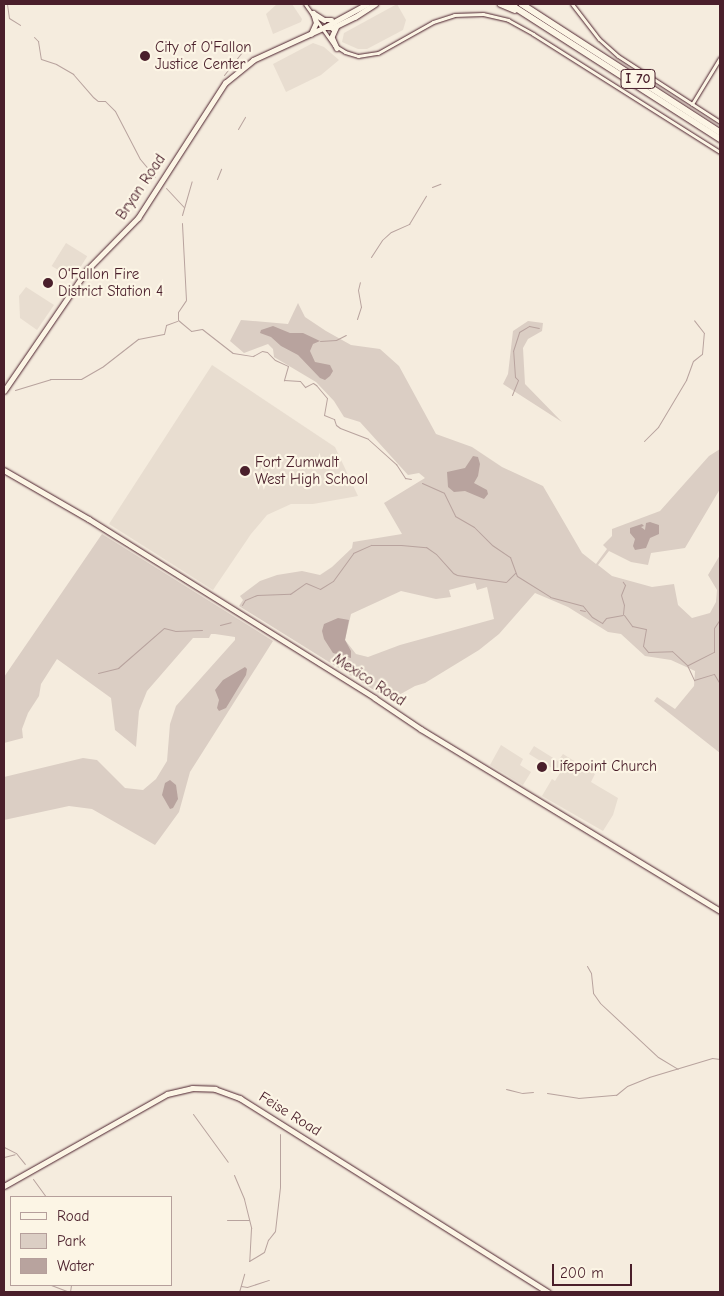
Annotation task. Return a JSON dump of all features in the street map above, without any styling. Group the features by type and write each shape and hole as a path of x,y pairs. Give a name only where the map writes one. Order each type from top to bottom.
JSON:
{"highway":[{"path":"501,4 530,17"},
{"name":"I 70","path":"510,4 720,139"},
{"name":"I 70","path":"523,4 720,132"}],"main road":[{"name":"Bryan Road","path":"337,22 367,4"},
{"name":"Bryan Road","path":"4,391 90,266 138,218 225,83 253,60 337,22 359,15 375,4"},
{"path":"313,13 326,21 337,22 332,37 337,48"},
{"path":"312,34 316,23 313,13"},
{"name":"Mexico Road","path":"4,470 95,523 375,698 436,739 580,824 720,911"},
{"name":"Feise Road","path":"4,1186 158,1098 178,1090 192,1088 215,1089 240,1098 548,1292"}],"street":[{"path":"305,4 313,13 329,40 337,48 354,55 373,54 450,16 470,13 494,16 533,34 720,152"},
{"path":"572,4 609,48 720,122"},
{"path":"692,104 720,58"}],"shaded area":[{"path":"277,4 292,4 302,19 301,22 273,34 266,14"},
{"path":"397,4 406,20 403,30 367,49 358,49 342,42 344,33"},
{"path":"313,43 324,47 339,60 321,75 286,92 273,64"},
{"path":"66,243 87,256 73,279 52,266"},
{"path":"26,287 54,305 37,330 20,318 19,296"},
{"name":"Fort Zumwalt West High School","path":"212,365 335,447 358,496 313,504 291,504 267,515 251,534 213,590 109,524"},
{"path":"501,745 523,759 520,765 531,772 523,785 490,765"},
{"path":"534,746 558,761 563,754 595,774 591,782 618,798 613,815 603,831 542,796 552,779 555,781 560,773 529,754"}],"green space":[{"path":"298,303 305,317 326,331 351,345 380,349 399,366 436,434 472,447 502,467 543,486 582,553 596,564 607,549 603,545 612,536 612,529 660,511 709,456 720,449 720,489 685,548 651,553 648,565 631,562 609,551 598,565 612,576 652,587 674,584 678,605 692,618 710,613 716,602 717,590 708,575 720,555 720,753 654,701 657,697 675,709 694,686 695,671 671,660 645,656 621,634 608,632 568,607 535,593 499,634 479,650 425,683 415,686 390,700 239,606 243,600 240,596 260,581 277,575 302,571 320,575 332,567 352,548 353,542 402,534 384,503 425,478 419,473 408,475 360,422 344,417 334,401 316,382 274,357 273,349 268,344 244,353 230,341 241,320 288,324","holes":["475,583 477,590 487,587 494,619 400,645 368,657 356,654 345,640 351,614 401,591 436,599 451,597 449,590"]},
{"path":"528,321 543,323 542,331 528,339 523,348 525,384 562,422 503,384 508,374 513,331"},
{"path":"102,534 273,641 190,772 179,812 155,845 92,809 69,806 4,820 4,777 83,758 97,760 125,788 143,790 156,779 167,761 170,724 176,706 235,640 235,637 215,634 211,634 209,638 193,638 147,691 139,711 136,747 115,730 111,698 57,659 41,684 39,696 28,713 22,729 23,738 4,743 4,677"}],"water":[{"path":"273,326 290,333 303,333 320,341 313,344 310,351 315,362 330,365 333,371 330,376 325,380 320,378 298,355 281,346 271,337 260,333 261,330"},
{"path":"473,456 478,457 480,464 478,476 474,483 487,490 488,494 484,499 465,491 454,492 448,487 447,472 465,468"},
{"path":"650,522 659,525 659,534 650,538 646,548 635,550 633,546 635,539 630,533 630,528 642,524 644,526 641,527 645,530 646,523"},
{"path":"338,618 349,620 345,640 351,651 351,658 333,653 324,639 322,631 324,624"},
{"path":"245,667 247,669 246,675 226,708 219,711 217,708 219,700 215,690 223,680"},
{"path":"170,780 176,785 178,799 173,808 170,809 162,795 165,783"}],"waterway":[{"path":"7,4 9,18 20,25"},
{"path":"34,37 38,41 41,59 56,64 73,74 93,97 98,101 105,101 115,111 140,159 155,177"},
{"path":"224,75 241,53"},
{"path":"238,129 245,117"},
{"path":"217,179 221,169"},
{"path":"182,215 192,181"},
{"path":"432,187 440,184"},
{"path":"166,188 184,207"},
{"path":"371,257 382,240 391,232 409,224 426,196"},
{"path":"178,319 178,312 186,300 182,223"},
{"path":"357,319 361,307 358,290 360,282"},
{"path":"178,320 191,331 202,329 233,353 253,356 262,351 267,352 275,360 288,366 284,380 300,381 305,387 313,383 316,385 327,398 324,415 334,419 336,425 340,428 368,439 396,464 405,478 411,479"},
{"path":"644,441 658,427 686,380 693,361 702,354 704,333 694,320"},
{"path":"15,390 50,379 81,379 102,367 138,339 164,334 166,325 177,321"},
{"path":"512,395 518,380 515,377 513,351 519,332 529,326 539,328"},
{"path":"320,341 336,340 346,335"},
{"path":"422,483 444,493 455,516 474,527 492,545 510,557 517,576 550,597 583,606 592,617 602,623 606,618 623,615"},
{"path":"242,605 245,600 257,595 290,594 306,583 320,589 333,581 353,553 371,545 426,547 436,554 457,575 506,582 515,573"},
{"path":"623,582 625,585 621,595 624,605 623,614"},
{"path":"580,610 585,611"},
{"path":"624,615 632,626 646,629 643,646 648,652 672,651 687,665 694,680 714,674 720,684"},
{"path":"688,665 714,652 714,628 720,619"},
{"path":"220,625 231,622"},
{"path":"98,673 118,668 164,628 175,631 202,630"},
{"path":"587,966 591,973 593,993 600,1003 658,1057 678,1069"},
{"path":"547,1093 578,1098 616,1095 627,1086 649,1077 712,1058 720,1059"},
{"path":"506,1089 522,1093 533,1092"},
{"path":"193,1114 228,1162"},
{"path":"234,1175 244,1199 251,1228 249,1261 264,1252 268,1240 275,1231 280,1187 280,1134"},
{"path":"4,1147 16,1153 25,1164"},
{"path":"4,1157 15,1154"},
{"path":"33,1179 45,1196"},
{"path":"227,1220 249,1220"},
{"path":"239,1292 244,1274"},
{"path":"241,1286 247,1287 269,1280"},
{"path":"54,1286 69,1292"},
{"path":"70,1292 71,1286"}],"place":[{"name":"City of O'Fallon Justice Center","path":"145,56"},
{"name":"O'Fallon Fire District Station 4","path":"48,283"},
{"name":"Fort Zumwalt West High School","path":"245,471"},
{"name":"Lifepoint Church","path":"542,767"}]}
